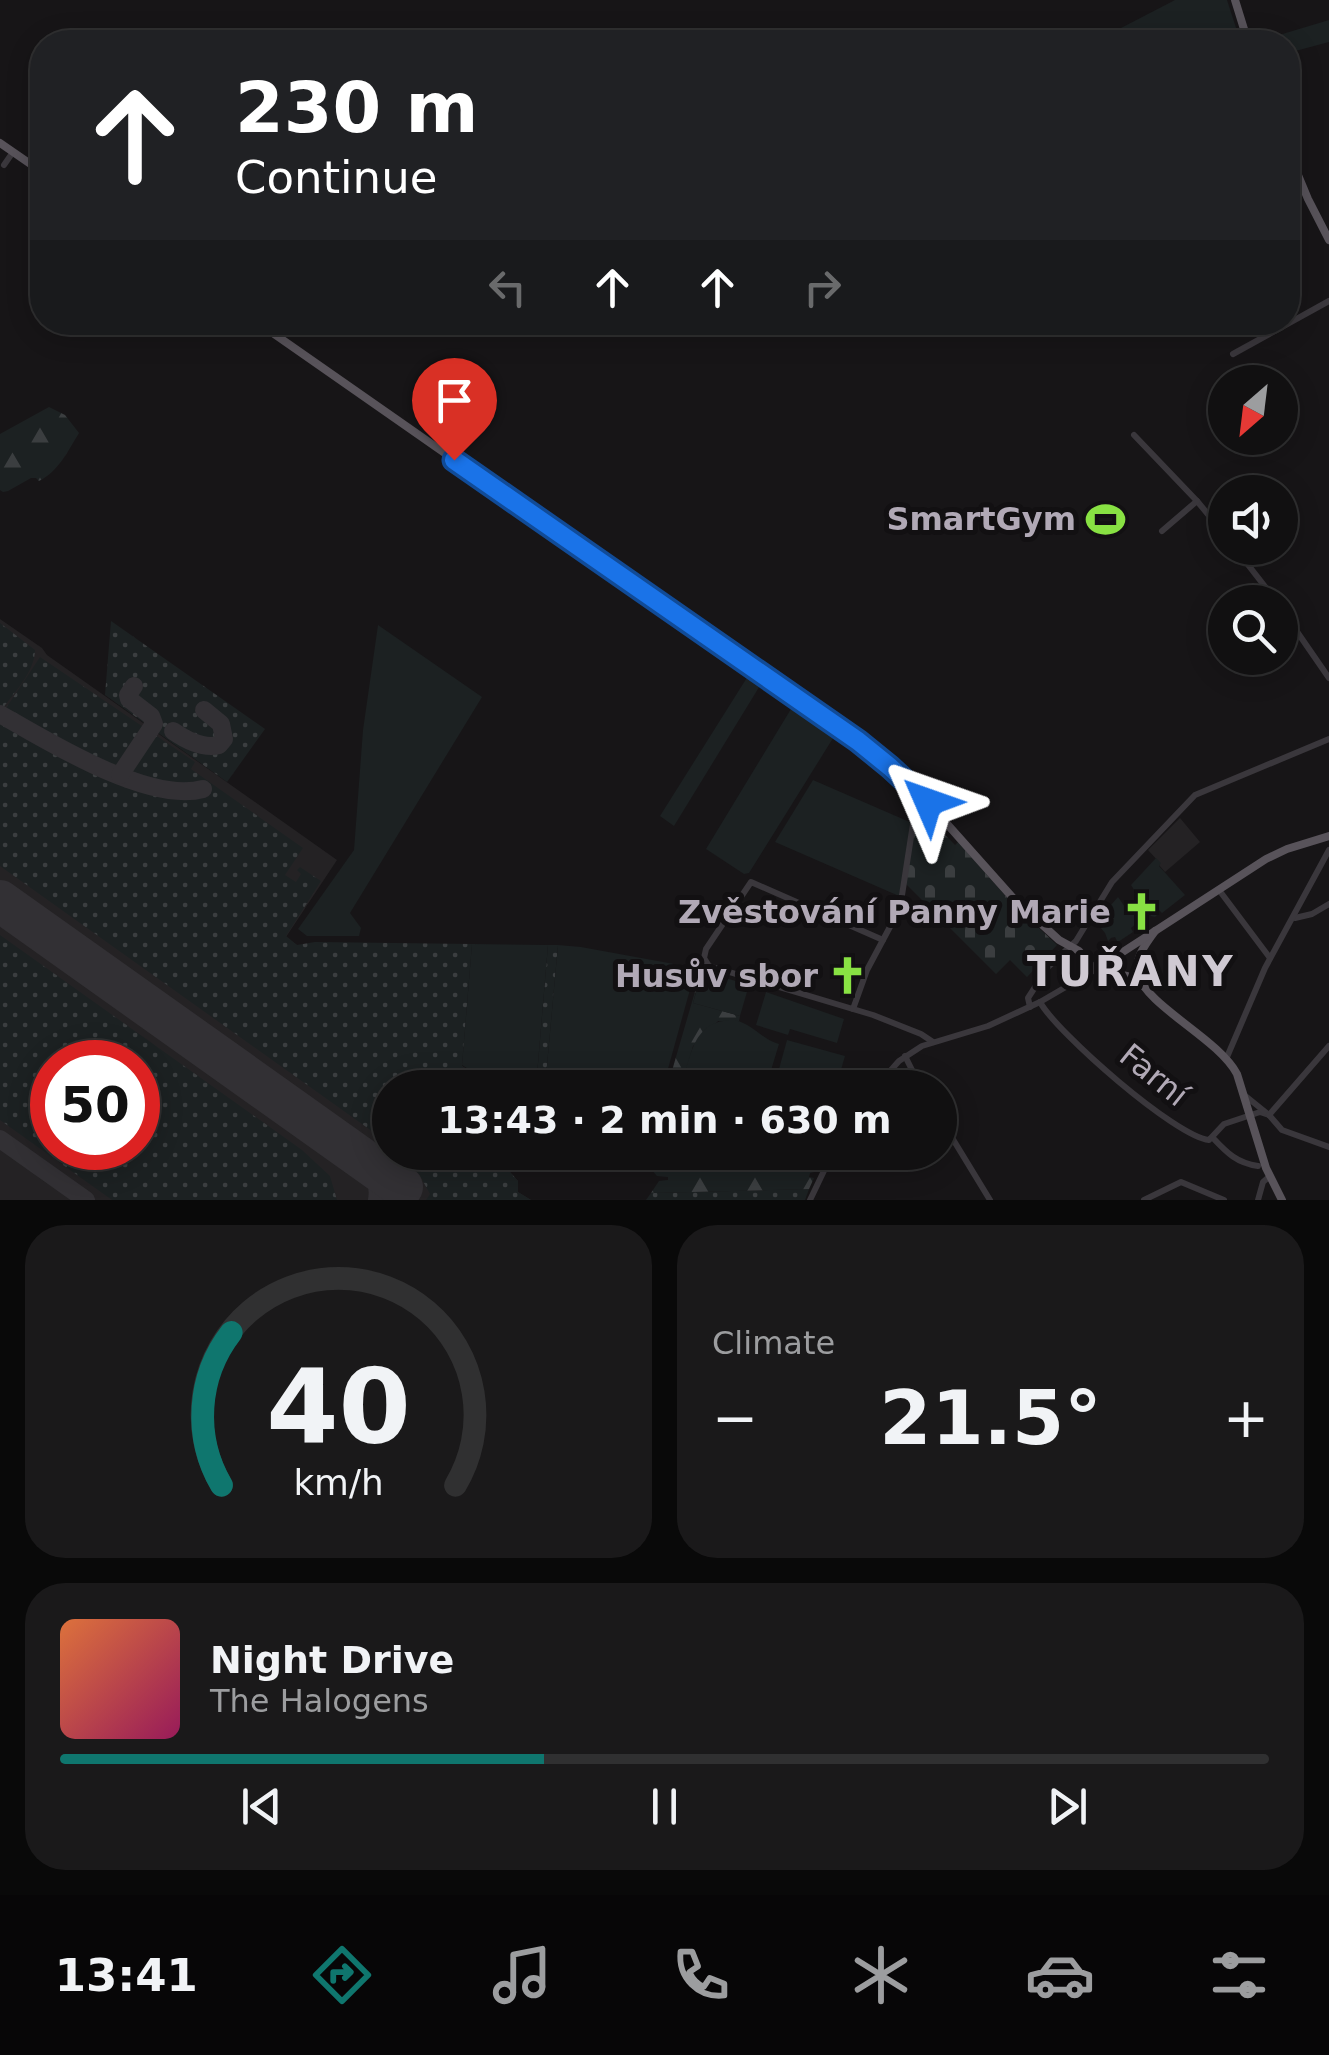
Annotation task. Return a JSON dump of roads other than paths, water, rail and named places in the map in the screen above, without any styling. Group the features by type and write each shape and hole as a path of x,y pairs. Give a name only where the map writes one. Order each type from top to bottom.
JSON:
{"main road":[{"path":"1235,0 1244,30"},
{"path":"0,143 30,164"},
{"path":"1300,180 1329,240"},
{"path":"276,335 858,741 923,797 1013,898 1059,940 1079,950 1094,970 1127,976 1145,987 1227,1057 1237,1074 1264,1170 1282,1200"},
{"path":"1094,970 1266,859 1329,836"},
{"path":"1145,987 1138,975 1138,962 1154,931"}],"street":[{"path":"4,165 13,152"},
{"path":"1300,316 1329,300"},
{"path":"1232,354 1266,335"},
{"path":"1134,435 1208,515"},
{"path":"1162,531 1196,501"},
{"path":"1298,634 1329,678"},
{"path":"1030,1007 1029,996 1042,974 1071,946 1112,882 1195,795 1329,738"},
{"path":"853,1008 867,970 900,908 915,811 923,797"},
{"path":"1227,1057 1270,958 1329,850"},
{"path":"882,940 751,882 705,950 705,962 853,1008 934,1042"},
{"path":"1219,890 1270,958"},
{"path":"1293,918 1312,914 1329,904"},
{"path":"892,1070 920,1046 980,1029 1040,1002 1094,970"},
{"name":"Farní","path":"1040,1002 1053,1022 1169,1122 1204,1140 1212,1138 1221,1126 1250,1115"},
{"path":"916,1032 920,1046"},
{"path":"1269,1115 1329,1046"},
{"path":"906,1056 913,1070"},
{"path":"1243,1094 1282,1130 1329,1146"},
{"path":"1250,1115 1269,1115"},
{"path":"1212,1138 1236,1160 1264,1170 1258,1200"},
{"path":"957,1146 990,1200"},
{"path":"810,1200 824,1170"},
{"path":"1144,1200 1182,1182 1224,1200"}],"place":[{"name":"SmartGym","path":"1106,519"},
{"name":"Zvěstování Panny Marie","path":"1141,912"},
{"name":"Husův sbor","path":"848,976"}],"district":[{"name":"TUŘANY","path":"1131,971"}]}
